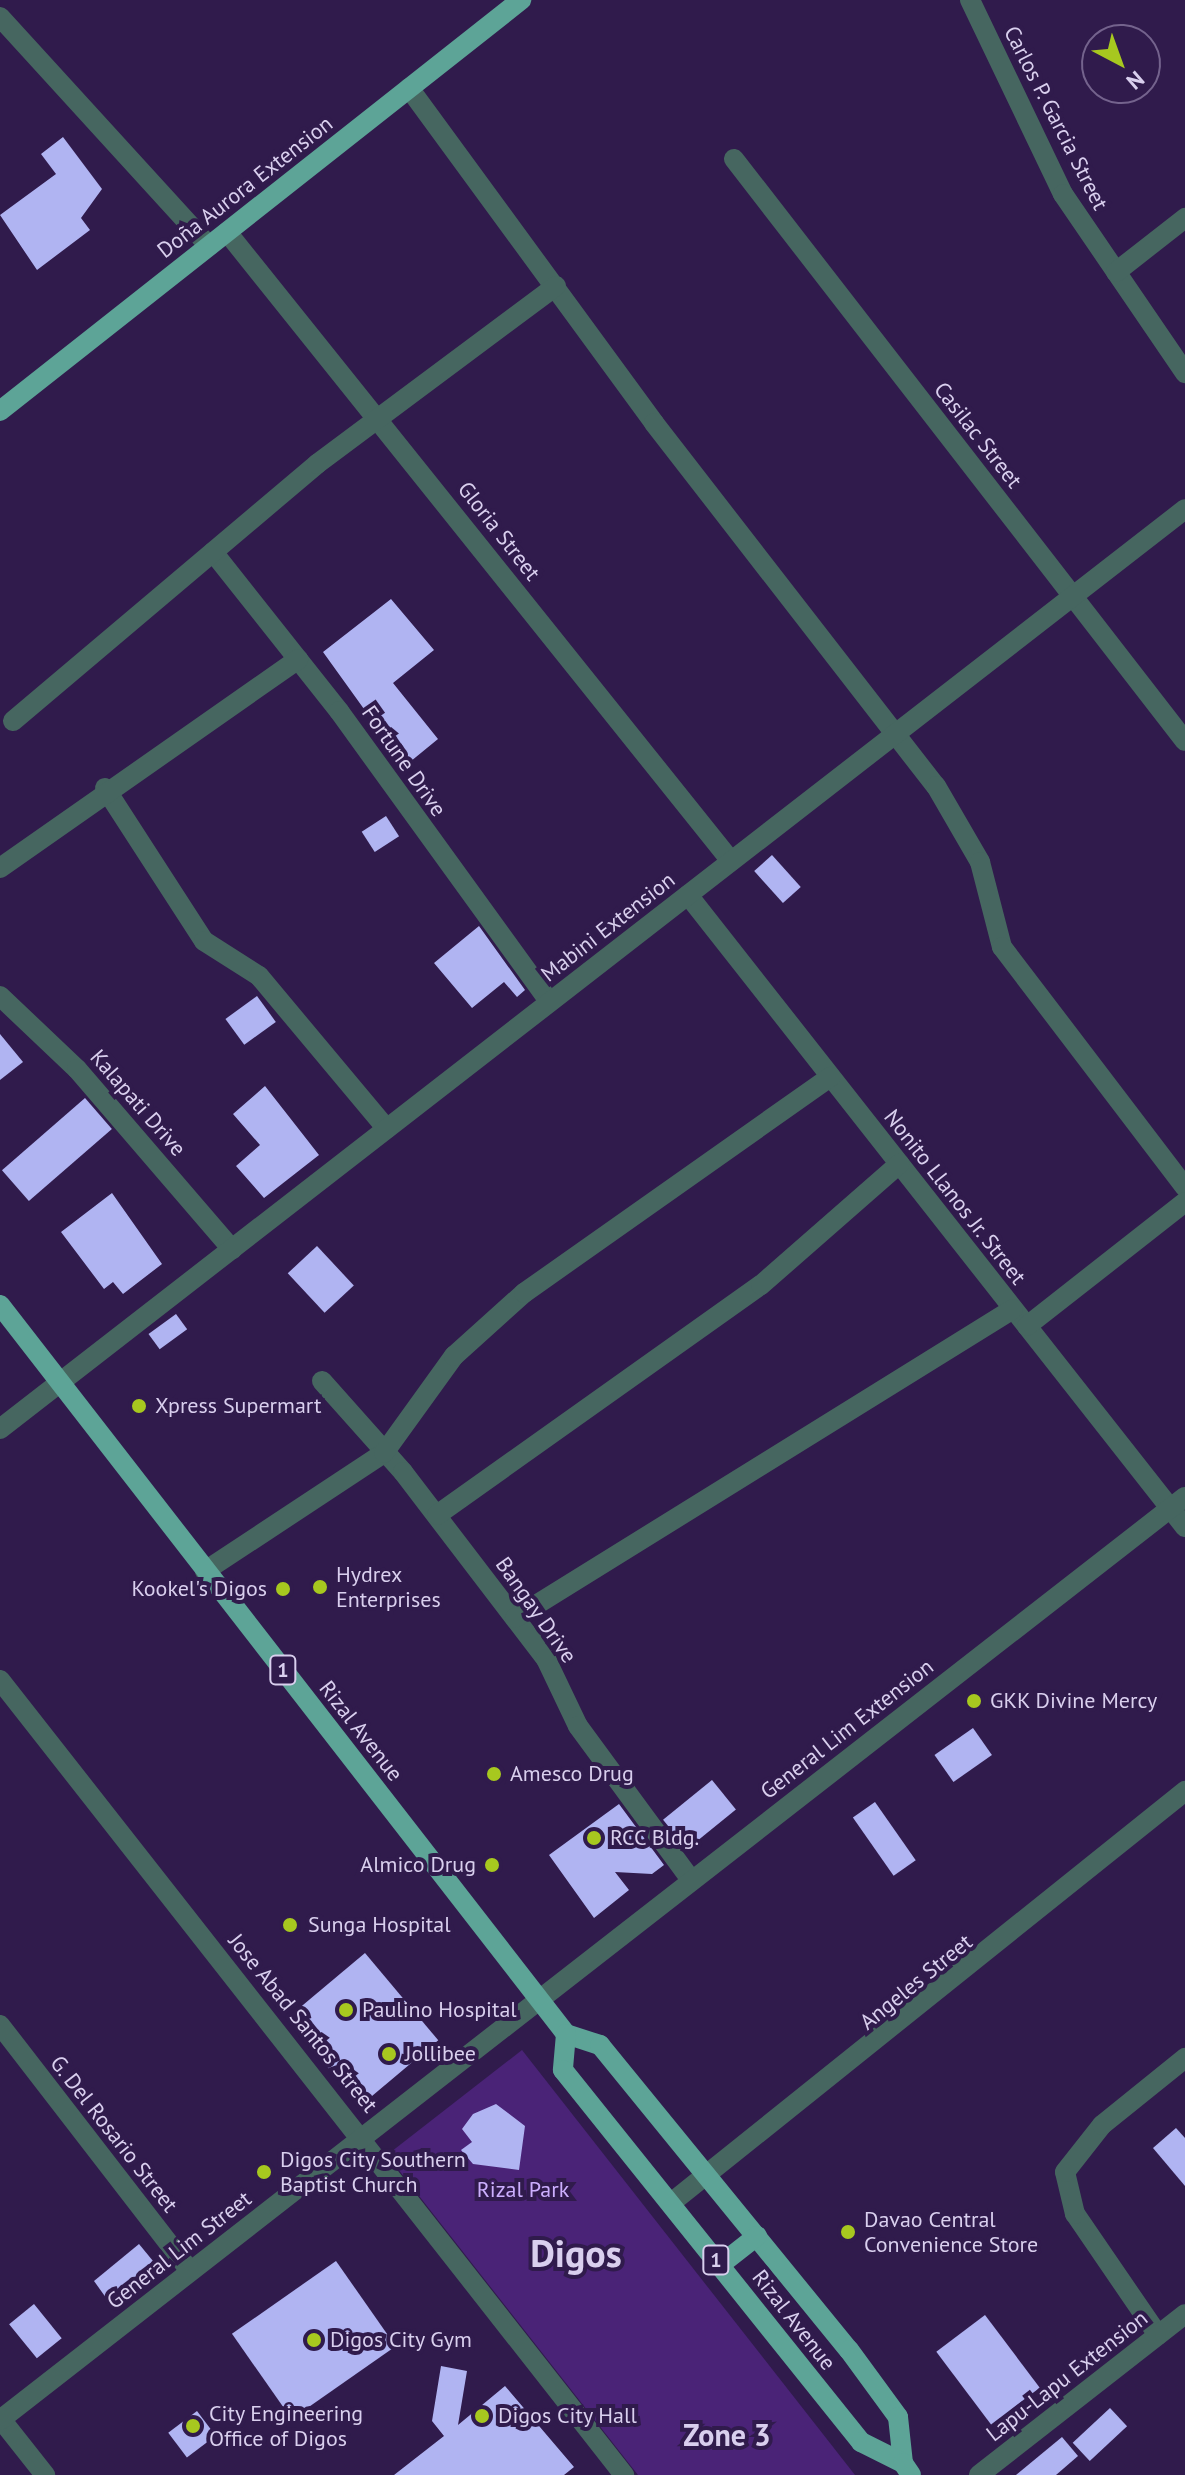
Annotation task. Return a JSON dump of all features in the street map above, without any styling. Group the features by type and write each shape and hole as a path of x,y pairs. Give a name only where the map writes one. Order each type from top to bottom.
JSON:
{"main road":[{"name":"Doña Aurora Extension","path":"0,411 521,0"},
{"name":"Rizal Avenue","path":"0,1305 566,2034 600,2045 757,2236 898,2417 907,2469"},
{"name":"Rizal Avenue","path":"566,2034 563,2070 861,2442 907,2469"},
{"path":"720,2265 757,2236"}],"street":[{"name":"Carlos P. Garcia Street","path":"970,0 1063,194 1185,373"},
{"path":"0,17 209,246"},
{"path":"409,88 897,733 980,862 1002,947 1185,1187"},
{"name":"Casilac Street","path":"734,159 1185,741"},
{"path":"1116,272 1185,218"},
{"name":"Gloria Street","path":"227,232 381,420 731,861"},
{"path":"13,721 213,552 556,286"},
{"name":"Mabini Extension","path":"0,1429 1185,509"},
{"name":"Fortune Drive","path":"213,552 298,659 550,1002"},
{"path":"0,868 105,788 298,659"},
{"path":"105,788 204,941 259,976 387,1129"},
{"name":"Nonito Llanos Jr. Street","path":"688,895 1013,1309 1177,1502 1185,1527"},
{"name":"Kalapati Drive","path":"0,996 77,1069 232,1249"},
{"path":"205,1571 384,1453 429,1385 488,1323 830,1077"},
{"path":"437,1515 761,1285 899,1164"},
{"path":"1027,1326 1185,1202"},
{"path":"515,1618 1013,1309"},
{"name":"Bangay Drive","path":"322,1381 437,1515 546,1659 578,1726 692,1881"},
{"name":"General Lim Extension","path":"539,2000 1177,1502"},
{"name":"Jose Abad Santos Street","path":"0,1680 363,2137 624,2475"},
{"name":"Angeles Street","path":"671,2203 1185,1791"},
{"name":"General Lim Street","path":"0,2419 539,2000"},
{"name":"G. Del Rosario Street","path":"0,2025 190,2271"},
{"path":"1158,2335 1075,2214 1065,2172 1102,2125 1185,2058"},
{"name":"Lapu-Lapu Extension","path":"979,2475 1158,2335 1183,2319"},
{"path":"0,2419 45,2475"}],"green space":[{"name":"Rizal Park","path":"522,2050 855,2475 638,2475 387,2155"}],"building":[{"path":"63,137 102,189 81,218 90,230 37,270 0,215 56,174 41,154"},
{"path":"391,599 434,650 393,683 438,739 405,766 323,652"},
{"path":"386,816 399,836 375,852 362,832"},
{"path":"772,855 801,887 783,903 754,871"},
{"path":"479,926 525,990 517,997 504,982 472,1008 434,963"},
{"path":"257,996 276,1022 244,1045 225,1019"},
{"path":"0,1034 23,1062 0,1080"},
{"path":"265,1086 319,1155 264,1198 236,1166 260,1145 233,1114"},
{"path":"85,1098 112,1129 29,1201 2,1170"},
{"path":"112,1193 162,1264 123,1294 113,1282 104,1289 61,1232"},
{"path":"317,1246 354,1285 325,1313 288,1273"},
{"path":"176,1314 187,1329 160,1349 148,1334"},
{"path":"973,1728 992,1755 953,1782 934,1755"},
{"path":"712,1780 736,1810 687,1849 663,1820"},
{"path":"875,1802 916,1860 894,1876 853,1817"},
{"path":"619,1804 664,1865 652,1874 615,1872 629,1890 594,1918 549,1855"},
{"path":"365,1953 438,2040 360,2106 287,2019"},
{"path":"496,2104 525,2126 519,2170 473,2164 461,2150 472,2142 462,2129 473,2114"},
{"path":"1176,2128 1185,2138 1185,2186 1153,2148"},
{"path":"139,2244 153,2261 109,2302 94,2281"},
{"name":"Digos City Gym","path":"336,2261 396,2346 292,2419 232,2334"},
{"path":"34,2304 62,2338 37,2358 9,2324"},
{"path":"985,2315 1040,2388 991,2424 936,2352"},
{"name":"Digos City Hall","path":"441,2366 467,2371 458,2425 505,2386 574,2467 564,2475 394,2475 444,2436 432,2421"},
{"path":"1110,2408 1127,2426 1090,2461 1073,2443"},
{"name":"City Engineering Office of Digos","path":"197,2411 216,2436 187,2457 168,2433"},
{"path":"1062,2437 1078,2456 1056,2475 1016,2475"}],"place":[{"name":"Xpress Supermart","path":"139,1406"},
{"name":"Hydrex Enterprises","path":"320,1587"},
{"name":"Kookel's Digos","path":"283,1589"},
{"name":"GKK Divine Mercy","path":"974,1701"},
{"name":"Amesco Drug","path":"494,1774"},
{"name":"RCC Bldg.","path":"594,1838"},
{"name":"Almico Drug","path":"492,1865"},
{"name":"Sunga Hospital","path":"290,1925"},
{"name":"Paulino Hospital","path":"346,2010"},
{"name":"Jollibee","path":"389,2054"},
{"name":"Digos City Southern Baptist Church","path":"264,2172"},
{"name":"Davao Central Convenience Store","path":"848,2232"},
{"name":"Digos City Gym","path":"314,2340"},
{"name":"Digos City Hall","path":"482,2416"},
{"name":"City Engineering Office of Digos","path":"193,2426"}],"district":[{"name":"Digos","path":"576,2253"},
{"name":"Zone 3","path":"727,2435"}]}
